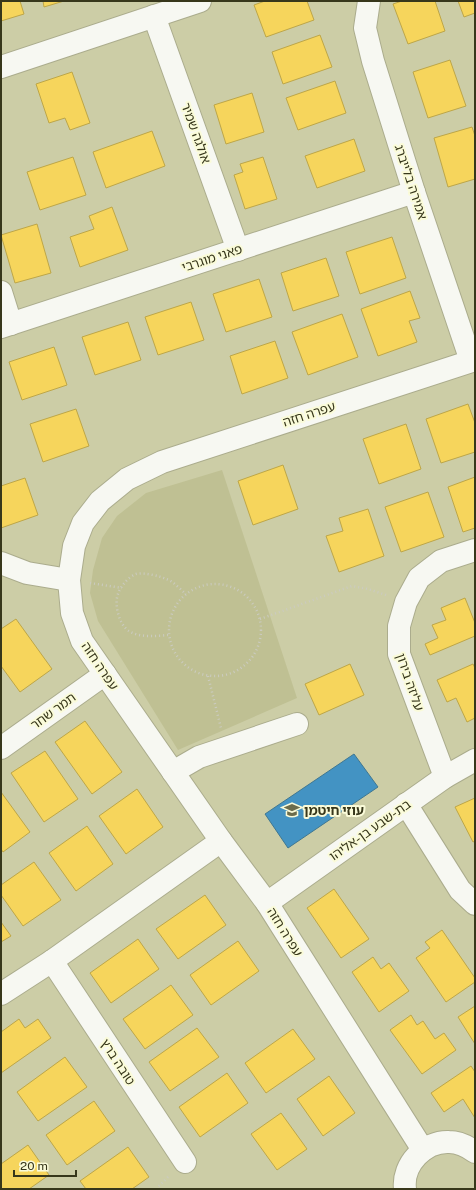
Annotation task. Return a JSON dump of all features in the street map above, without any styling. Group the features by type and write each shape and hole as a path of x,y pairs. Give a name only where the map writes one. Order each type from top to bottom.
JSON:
{"street":[{"path":"1,67 200,1"},
{"name":"אמירה בלייברג","path":"369,1 366,28 373,61 414,192 473,361"},
{"name":"אולגה שמיר","path":"154,16 238,250"},
{"name":"פאני מוגרבי","path":"1,292 6,325 414,192"},
{"name":"עפרה חזה","path":"423,1150 267,903 221,841 82,641 72,613 69,580 74,546 83,523 100,502 127,478 162,462 473,361"},
{"name":"עליזה בירון","path":"445,777 399,654 399,626 406,602 419,578 441,561 475,550"},
{"path":"1,563 27,573 69,580"},
{"name":"תמר שחר","path":"1,748 105,674"},
{"path":"173,772 199,757 297,724"},
{"name":"בת-שבע בן-אליהו","path":"267,903 445,777 475,760"},
{"path":"406,804 460,890 475,904"},
{"path":"1,994 52,961 221,841"},
{"name":"טובה ברץ","path":"52,961 184,1162"},
{"path":"405,1189 407,1171 413,1159 423,1150 435,1144 449,1142 462,1144 475,1152"}],"path":[{"path":"168,635 149,636 128,631 120,622 117,609 117,595 125,581 136,574 154,575 168,579 186,594"},
{"path":"69,580 122,588"},
{"path":"214,584 230,586 244,594 254,605 260,619 261,634 258,649 249,662 237,671 223,676 208,676 193,672 181,663 172,650 168,635 169,620 175,605 186,594 199,586 214,584"},
{"path":"260,619 352,586 368,589 406,602"},
{"path":"208,676 226,748"}],"green space":[{"path":"222,470 297,698 178,750 98,621 90,593 93,570 102,538 117,516 146,493"}],"building: Homes":[{"path":"1,1 20,1 24,14 1,21"},
{"path":"43,1 64,1 44,7"},
{"path":"265,1 307,1 314,20 266,37 254,5"},
{"path":"402,1 435,1 445,31 408,44 393,4"},
{"path":"458,1 475,1 475,13 464,17"},
{"path":"320,35 332,67 283,84 272,52"},
{"path":"450,60 466,106 428,118 413,72"},
{"path":"72,72 90,123 70,130 65,118 49,123 36,84"},
{"path":"335,81 346,113 298,130 286,98"},
{"path":"252,93 264,132 226,144 214,105"},
{"path":"472,127 475,136 475,179 448,187 434,138"},
{"path":"152,131 165,166 106,188 93,152"},
{"path":"354,139 365,171 317,188 305,156"},
{"path":"73,157 86,195 40,210 27,172"},
{"path":"263,157 277,199 245,209 234,175 243,172 240,164"},
{"path":"112,207 128,250 80,267 70,237 94,229 89,216"},
{"path":"37,224 51,273 15,283 1,235"},
{"path":"392,237 406,278 360,294 346,252"},
{"path":"326,258 339,296 293,311 281,273"},
{"path":"259,279 272,317 226,332 213,294"},
{"path":"410,291 420,318 409,321 417,342 378,356 361,309"},
{"path":"191,302 204,340 158,355 145,317"},
{"path":"342,314 358,357 308,375 292,332"},
{"path":"128,322 141,360 95,375 82,337"},
{"path":"275,341 288,378 242,394 230,356"},
{"path":"54,347 67,385 22,400 9,362"},
{"path":"468,404 475,423 475,452 441,463 426,419"},
{"path":"76,409 89,446 43,462 30,424"},
{"path":"406,424 421,469 379,484 363,439"},
{"path":"283,465 298,509 253,525 238,481"},
{"path":"475,477 475,528 463,532 448,487"},
{"path":"25,478 38,515 1,528 1,486"},
{"path":"428,492 444,537 401,552 385,507"},
{"path":"368,509 384,556 339,572 326,536 343,531 339,518"},
{"path":"465,598 475,623 475,636 430,655 425,644 438,638 432,625 446,620 441,608"},
{"path":"16,619 52,669 20,692 1,666 1,629"},
{"path":"350,664 364,695 319,715 305,684"},
{"path":"473,664 475,668 475,718 467,722 456,698 447,702 437,680"},
{"path":"85,721 122,772 92,794 55,742"},
{"path":"45,751 78,799 44,822 11,773"},
{"path":"137,789 163,827 126,854 99,816"},
{"path":"1,792 30,832 3,852 1,849"},
{"path":"475,798 475,841 473,842 455,807"},
{"path":"87,826 113,864 76,891 49,853"},
{"path":"34,862 61,900 23,926 1,895 1,885"},
{"path":"334,889 369,939 341,958 307,908"},
{"path":"205,895 226,925 178,959 156,929"},
{"path":"1,922 11,936 1,942"},
{"path":"442,930 475,978 475,982 446,1002 416,958 430,948 425,942"},
{"path":"138,939 159,969 111,1003 90,973"},
{"path":"238,941 259,971 211,1005 190,975"},
{"path":"373,957 381,969 389,963 409,991 379,1012 352,972"},
{"path":"171,985 193,1015 145,1049 123,1019"},
{"path":"475,1006 475,1044 458,1017"},
{"path":"411,1015 417,1025 423,1021 435,1039 444,1033 456,1050 422,1074 390,1030"},
{"path":"19,1019 25,1028 38,1019 51,1038 1,1073 1,1032"},
{"path":"197,1028 219,1057 170,1091 149,1062"},
{"path":"293,1029 315,1059 266,1093 245,1063"},
{"path":"65,1057 87,1087 38,1121 17,1092"},
{"path":"471,1066 475,1072 475,1118 463,1099 444,1112 431,1093"},
{"path":"227,1073 248,1103 200,1137 179,1107"},
{"path":"329,1076 355,1113 323,1136 297,1099"},
{"path":"94,1101 115,1131 67,1165 46,1135"},
{"path":"281,1113 307,1149 277,1170 251,1134"},
{"path":"28,1145 49,1175 29,1189 1,1189 1,1164"},
{"path":"128,1147 149,1177 132,1189 86,1189 80,1181"}],"building: Schools":[{"path":"354,754 378,787 288,848 265,814"}],"place":[{"name":"עוזי חיטמן","path":"292,810"}]}
